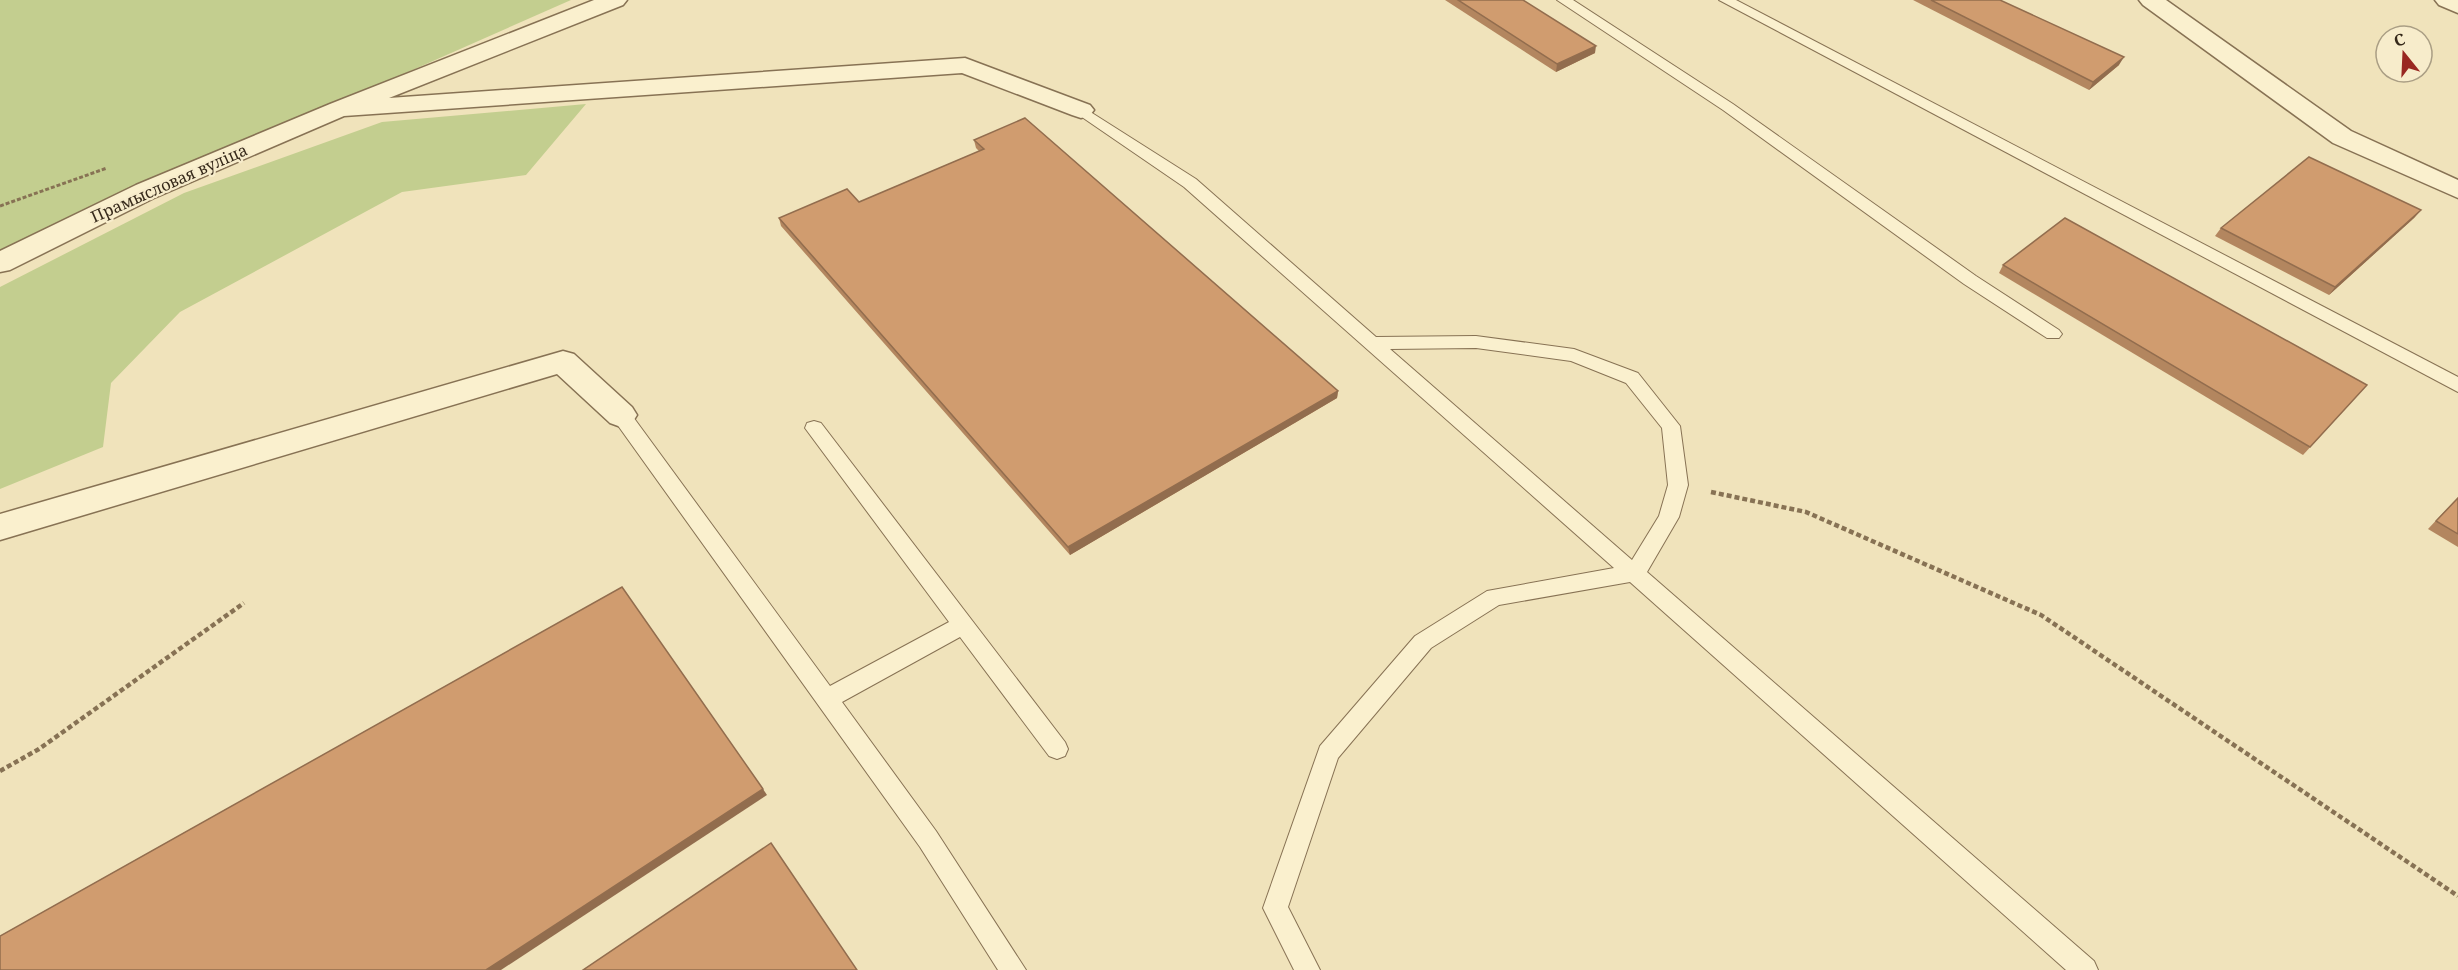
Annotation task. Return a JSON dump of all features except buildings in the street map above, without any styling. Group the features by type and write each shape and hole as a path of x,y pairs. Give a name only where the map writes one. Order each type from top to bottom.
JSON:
{"street":[{"name":"Прамысловая вуліца","path":"0,263 146,190 339,109 615,0"},
{"path":"2151,0 2342,137 2458,190"},
{"path":"2447,0 2458,6"},
{"path":"339,109 965,65 1081,110"},
{"path":"0,527 563,362 621,415"}],"lane":[{"path":"1564,0 1728,107 1970,280 2053,334"},
{"path":"1726,0 2458,385"},
{"path":"1081,110 1190,183 2085,970"},
{"path":"1307,970 1275,908 1328,753 1423,642 1494,597 1635,573 1669,517 1678,485 1671,426 1632,378 1574,355 1476,342 1372,343"},
{"path":"621,415 928,839 1013,970"},
{"path":"814,428 1057,749"},
{"path":"827,699 963,625"}],"path":[{"path":"1678,485 1806,512 2041,615 2458,896"},
{"path":"0,771 39,749 244,603"}],"green space":[{"path":"0,0 571,0 0,252"},
{"path":"586,104 526,175 402,192 180,312 111,383 103,447 0,489 0,287 184,193 382,122"}]}
